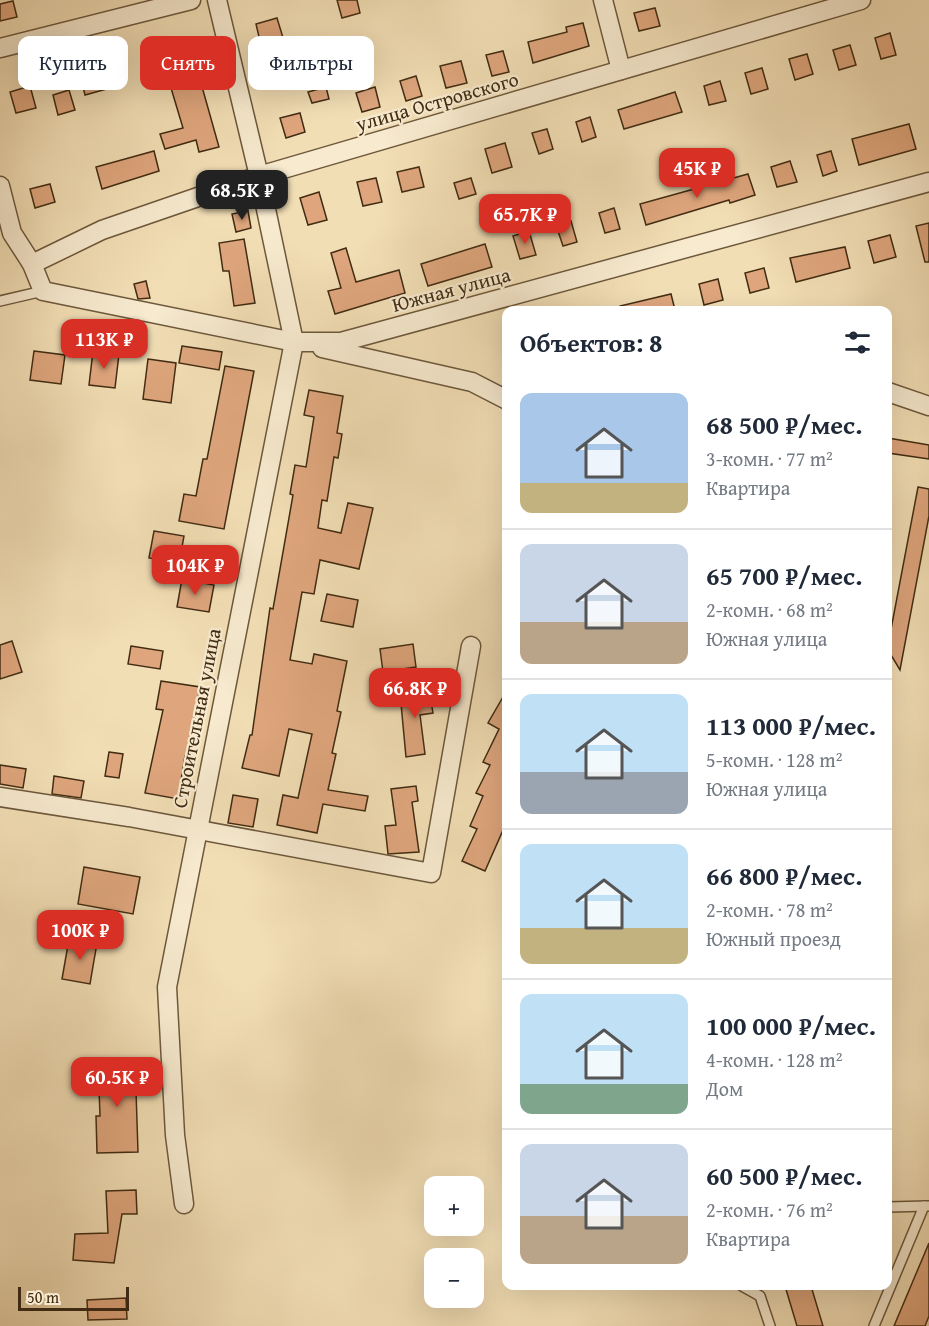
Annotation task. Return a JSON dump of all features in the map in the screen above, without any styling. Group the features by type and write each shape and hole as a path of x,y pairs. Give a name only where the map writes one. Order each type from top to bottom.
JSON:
{"street":[{"path":"0,48 191,0"},
{"name":"Строительная улица","path":"184,1204 175,1135 167,987 294,342 260,176 217,0"},
{"path":"603,0 621,70"},
{"name":"улица Островского","path":"32,264 102,230 260,176 861,0"},
{"name":"Южная улица","path":"43,291 294,342 341,342 929,182"},
{"path":"0,186 12,232 32,264 43,291"},
{"path":"294,342 472,382 502,397"},
{"path":"892,393 929,406"},
{"path":"0,797 431,873 471,646"}],"lane":[{"path":"0,301 43,291"},
{"path":"892,1207 926,1206 892,1284"},
{"path":"749,1290 760,1296 770,1326"},
{"path":"874,1326 890,1290"}],"building":[{"path":"337,0 357,0 360,13 342,18"},
{"path":"13,1 17,17 0,21 0,4"},
{"path":"655,8 660,26 639,31 634,13"},
{"path":"277,18 282,36 259,36 256,24"},
{"path":"583,23 589,46 533,63 528,42 567,32 566,27"},
{"path":"890,33 896,55 881,59 875,38"},
{"path":"850,45 856,65 839,70 833,50"},
{"path":"503,51 509,72 492,76 486,55"},
{"path":"807,54 813,74 795,80 789,59"},
{"path":"461,61 467,83 446,88 440,66"},
{"path":"762,68 768,89 751,94 745,73"},
{"path":"416,76 422,96 406,101 400,81"},
{"path":"720,81 726,101 709,105 704,86"},
{"path":"374,87 380,107 362,112 356,93 374,90"},
{"path":"31,90 36,108 16,113 10,92"},
{"path":"69,90 75,110 58,115 53,95"},
{"path":"84,90 103,90 85,95"},
{"path":"172,90 203,90 219,147 199,152 196,140 165,149 160,134 183,128"},
{"path":"327,90 329,99 312,103 308,92"},
{"path":"675,92 682,112 624,129 618,110"},
{"path":"300,113 305,132 286,138 280,118"},
{"path":"590,117 596,137 582,142 576,122"},
{"path":"909,124 916,149 859,165 852,139"},
{"path":"547,129 553,149 539,154 532,133"},
{"path":"505,143 512,167 492,173 485,149"},
{"path":"154,151 159,171 102,189 96,167"},
{"path":"831,151 837,171 823,176 817,155"},
{"path":"790,161 797,182 777,187 771,167"},
{"path":"419,167 424,187 402,192 397,172"},
{"path":"748,174 755,195 730,203 729,200 646,225 640,204"},
{"path":"376,178 382,202 363,206 357,182"},
{"path":"471,178 476,194 459,199 454,183"},
{"path":"50,184 55,202 35,208 30,189"},
{"path":"319,192 327,220 308,225 300,198"},
{"path":"614,208 620,229 605,233 599,213"},
{"path":"248,211 251,228 236,232 232,214"},
{"path":"571,221 577,242 563,246 556,225"},
{"path":"929,223 929,262 925,262 916,226"},
{"path":"529,231 536,255 520,259 513,236"},
{"path":"890,235 896,257 874,263 868,241"},
{"path":"244,239 255,303 234,306 229,271 223,271 219,243"},
{"path":"485,244 492,267 428,286 421,264"},
{"path":"845,247 850,268 796,282 790,258"},
{"path":"346,248 356,282 399,270 405,293 335,314 328,291 341,288 331,253"},
{"path":"764,268 769,288 750,293 745,273"},
{"path":"718,279 723,300 704,305 699,284"},
{"path":"146,281 150,298 138,299 134,284"},
{"path":"671,294 674,306 620,306"},
{"path":"182,346 222,352 219,370 179,363"},
{"path":"34,351 65,355 61,384 30,380"},
{"path":"93,351 119,354 115,388 89,385"},
{"path":"148,359 176,363 171,403 143,399"},
{"path":"225,366 254,371 224,529 179,521 184,494 196,496 203,459 207,459"},
{"path":"309,390 343,396 337,433 342,434 338,458 334,457 327,501 322,500 318,528 341,533 348,503 373,508 359,569 320,560 314,594 302,592 290,660 312,664 314,654 347,661 337,711 341,712 332,753 336,754 328,790 368,796 365,811 323,804 317,833 277,825 283,795 298,798 312,734 289,729 279,776 242,768 250,735 252,735 270,608 273,609 293,495 290,494 295,465 306,467 314,417 304,415"},
{"path":"892,439 929,445 929,459 892,454"},
{"path":"918,487 929,489 929,516 900,670 892,657 892,624"},
{"path":"154,531 184,536 179,563 149,558"},
{"path":"182,579 214,585 209,612 177,607"},
{"path":"327,594 358,600 353,627 321,621"},
{"path":"12,641 22,672 0,679 0,645"},
{"path":"413,644 416,667 383,672 380,649"},
{"path":"131,646 163,651 160,669 128,664"},
{"path":"161,681 200,687 178,799 145,793 163,710 156,709"},
{"path":"429,688 433,713 420,715 425,754 406,757 400,693"},
{"path":"502,699 502,832 485,871 462,861 477,829 470,826 483,796 476,793 490,765 483,762 499,729 488,723"},
{"path":"109,752 123,754 119,778 105,776"},
{"path":"0,765 26,769 23,788 0,784"},
{"path":"54,776 84,781 81,798 52,794"},
{"path":"416,786 418,801 412,802 419,852 388,854 385,826 396,825 391,789"},
{"path":"233,795 258,799 253,827 228,823"},
{"path":"84,867 140,877 133,914 78,904"},
{"path":"69,939 97,943 90,984 62,979"},
{"path":"135,1060 138,1152 97,1153 96,1116 100,1116 98,1061"},
{"path":"136,1190 137,1214 122,1214 114,1263 73,1260 75,1234 108,1233 106,1191"},
{"path":"929,1243 929,1316 925,1326 894,1326"},
{"path":"786,1290 812,1290 823,1326 797,1326"},
{"path":"126,1298 127,1319 88,1320 87,1300"}]}
